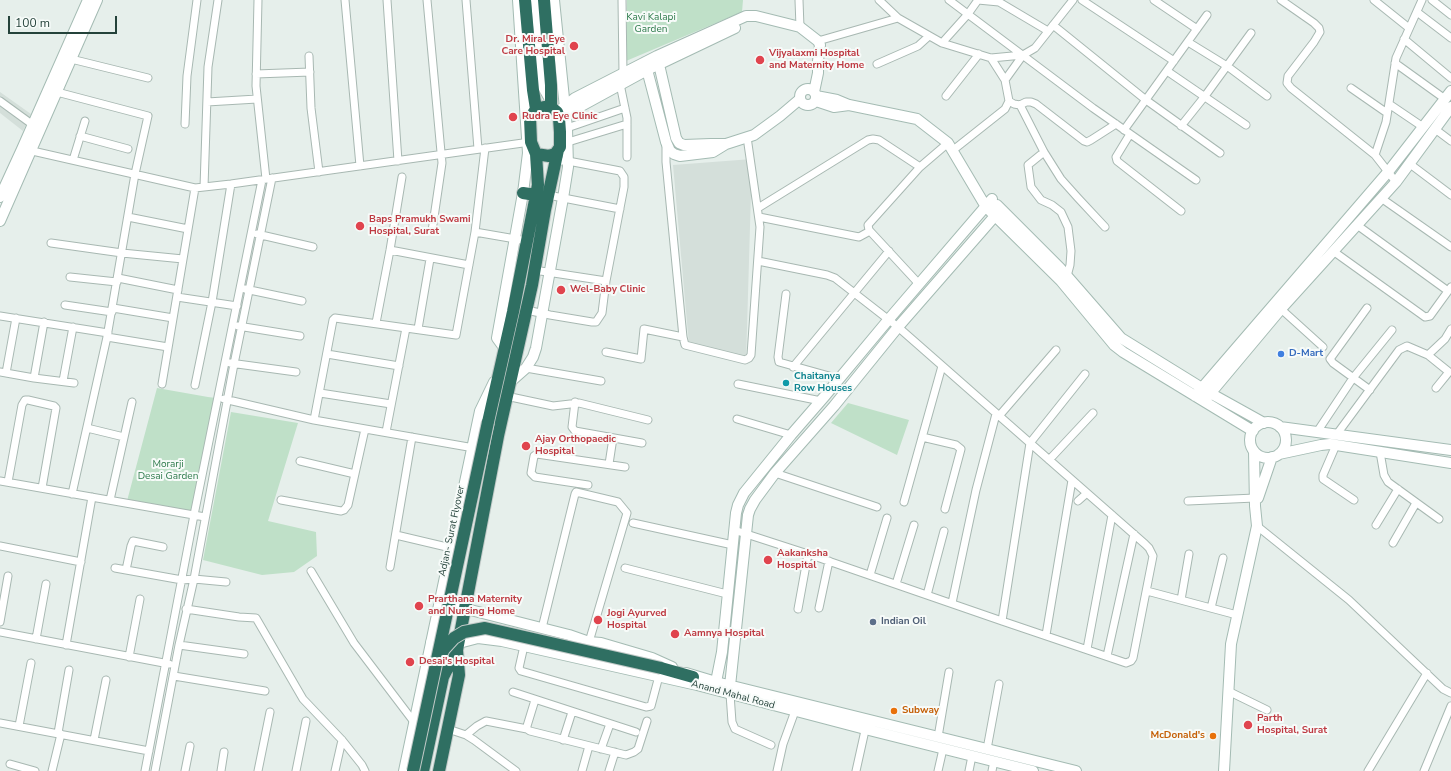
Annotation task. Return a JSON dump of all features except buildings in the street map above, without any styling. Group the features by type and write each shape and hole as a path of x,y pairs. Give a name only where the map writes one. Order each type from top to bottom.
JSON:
{"highway":[{"path":"525,0 533,90 536,107 530,118 529,142"},
{"path":"439,771 460,675 458,646 506,396 526,310 548,195 561,157 558,110 551,85 544,0"},
{"path":"536,107 558,110"},
{"name":"Adjan- Surat Flyover","path":"423,771 438,673 488,422 505,349 521,240 538,185 536,154 529,142"},
{"path":"536,154 548,156 555,154 561,157"},
{"path":"523,193 536,195"},
{"path":"438,673 444,649 454,638 464,632 485,628 660,672 693,677"},
{"name":"Adjan- Surat Flyover","path":"413,771 438,673 458,646"}],"street":[{"path":"67,58 88,0"},
{"path":"0,221 26,150 67,58 97,0"},
{"path":"185,124 187,76 198,0"},
{"path":"204,187 209,60 218,0"},
{"path":"156,771 179,645 194,579 234,364 260,235 267,179 256,74 258,0"},
{"path":"345,0 360,166"},
{"path":"387,0 398,161"},
{"path":"427,0 442,163 432,231"},
{"path":"314,420 333,320 335,318 456,335 475,232 482,149 466,0"},
{"path":"475,232 521,240 523,193 529,142 518,0"},
{"path":"530,0 537,87 536,107"},
{"path":"509,383 526,368 533,358 536,348 563,198 561,157 568,142 567,128 558,110 543,87 536,0"},
{"path":"554,0 558,110"},
{"path":"622,0 623,73"},
{"path":"799,0 800,27"},
{"path":"879,0 898,18 942,43 991,58 1023,55"},
{"path":"949,0 1116,124 1196,180"},
{"path":"942,43 968,14 978,0 999,2 1051,28 1181,126 1220,153"},
{"path":"1005,80 1023,55 1035,48 1073,0"},
{"path":"1082,0 1174,61"},
{"path":"1154,0 1197,29"},
{"path":"1374,0 1409,28"},
{"path":"1375,155 1386,122 1396,58 1422,0"},
{"path":"1432,0 1451,15"},
{"path":"1285,1 1314,23 1319,28 1320,32 1288,76 1287,83 1291,88 1375,155 1396,182"},
{"path":"1417,12 1451,38"},
{"path":"1181,211 1117,161 1116,157 1127,132 1146,100 1207,15"},
{"path":"558,110 620,84 646,66 742,17 756,16 800,27 818,41 820,45 818,73 810,104 805,104 800,99 754,135 726,144 713,152 680,156 670,151 666,143 646,66"},
{"path":"818,41 898,18"},
{"path":"1181,126 1251,33"},
{"path":"877,64 914,48 929,36"},
{"path":"1404,39 1451,78"},
{"path":"1188,42 1227,66 1267,96"},
{"path":"946,96 979,54"},
{"path":"309,56 311,108 319,172"},
{"path":"67,58 148,78"},
{"path":"919,284 868,228 870,222 920,167 1005,109 1009,101 1005,80 991,58"},
{"path":"658,60 676,138 679,143 684,145 726,144"},
{"path":"1198,392 1388,172 1448,95 1395,63"},
{"path":"558,110 574,98 623,73 646,66"},
{"path":"1167,71 1246,125"},
{"path":"256,74 310,72"},
{"path":"620,84 626,108 627,157"},
{"path":"1351,88 1387,113"},
{"path":"0,197 26,150 33,125 52,91"},
{"path":"52,91 148,116 135,174 118,280 107,335 72,494"},
{"path":"813,94 837,100 849,106 917,119 950,147 975,188 1062,281 1118,349 1207,397 1264,423 1276,424 1280,427 1284,432 1286,444 1276,456 1255,502"},
{"path":"207,102 258,99"},
{"path":"0,101 33,125"},
{"path":"1009,101 1020,105 1026,102 1036,104 1087,142 1116,124"},
{"path":"1389,104 1423,127"},
{"path":"1020,105 1044,152 1061,179 1105,227"},
{"path":"1207,397 1281,310 1396,182 1451,107"},
{"path":"567,128 626,108"},
{"path":"73,160 85,121"},
{"path":"568,142 627,124"},
{"path":"1435,129 1451,140"},
{"path":"80,136 128,148"},
{"path":"666,143 666,162 683,337 687,346 746,360 751,355 760,234 758,208 747,137"},
{"path":"758,208 868,140 879,140 920,167"},
{"path":"26,150 195,188 529,142"},
{"path":"1044,152 1028,165 1031,187 1042,200 1052,205 1060,212 1068,227 1071,251 1070,265 1066,276"},
{"path":"526,310 571,319 596,322 602,313 606,281 625,182 624,177 620,172 561,157"},
{"path":"1410,164 1451,194"},
{"path":"376,323 402,177"},
{"path":"145,771 194,515 240,288 252,233 267,179"},
{"path":"195,385 212,302 231,184"},
{"path":"162,384 195,188"},
{"path":"548,195 620,209"},
{"path":"1381,198 1451,247"},
{"path":"771,745 737,731 732,726 725,687 722,652 732,545 738,505 744,493 791,435 989,203"},
{"path":"998,213 1066,276 1121,338 1198,392"},
{"path":"725,687 750,509 775,473 834,406 898,327 998,213"},
{"path":"128,217 188,229"},
{"path":"759,217 859,237 870,231"},
{"path":"1333,251 1425,317 1430,316 1450,289 1357,224"},
{"path":"252,233 313,247"},
{"path":"51,243 122,253 183,259"},
{"path":"390,250 430,259 469,265"},
{"path":"793,367 889,251"},
{"path":"418,329 430,259"},
{"path":"734,530 830,561 1126,663 1131,661 1133,658 1153,556 1149,548 1134,534 889,319 835,278 827,275 758,261"},
{"path":"534,270 606,281"},
{"path":"70,277 118,280 212,302 237,306"},
{"path":"240,288 302,300"},
{"path":"786,294 778,360 783,364 840,379"},
{"path":"65,305 173,318"},
{"path":"1367,308 1330,359 1333,363 1370,390"},
{"path":"1281,310 1322,347"},
{"path":"0,316 73,327 168,348"},
{"path":"16,318 3,372 74,383"},
{"path":"34,378 44,322"},
{"path":"233,325 300,336"},
{"path":"63,381 73,327"},
{"path":"386,432 406,328"},
{"path":"606,352 641,359 644,329 683,337"},
{"path":"1428,355 1445,339 1451,329"},
{"path":"1317,432 1353,378 1392,330"},
{"path":"1337,434 1402,347 1407,346 1428,355 1449,372 1436,388"},
{"path":"952,603 976,490 997,415 1056,350"},
{"path":"327,354 398,366"},
{"path":"225,363 296,372"},
{"path":"904,502 942,366"},
{"path":"404,771 439,602 474,448 480,411 500,367"},
{"path":"526,368 601,381"},
{"path":"1002,621 1030,443 1085,374"},
{"path":"738,384 821,401"},
{"path":"320,393 391,404"},
{"path":"506,396 553,406 575,402 648,420"},
{"path":"1207,397 1253,431"},
{"path":"218,398 314,420 474,448"},
{"path":"8,482 22,405 25,400 28,400 54,406 56,411 42,488"},
{"path":"110,500 132,402"},
{"path":"575,402 573,429 642,443"},
{"path":"1049,460 1093,413"},
{"path":"737,419 791,435"},
{"path":"1264,423 1259,425 1253,431 1250,439 1250,444 1254,451 1262,457 1276,456 1321,445 1336,445 1451,463"},
{"path":"1280,427 1451,450"},
{"path":"87,428 124,437"},
{"path":"280,500 341,511 344,510 348,505 365,429"},
{"path":"922,436 956,445 961,448 945,509"},
{"path":"390,567 412,437"},
{"path":"609,464 614,438"},
{"path":"1336,445 1323,478 1324,481 1354,500"},
{"path":"1224,771 1231,644 1257,526 1254,451"},
{"path":"1380,452 1386,479 1439,519"},
{"path":"588,485 535,477 531,473 534,456 536,454 625,467"},
{"path":"300,461 355,474"},
{"path":"775,473 877,507"},
{"path":"1046,635 1072,480"},
{"path":"0,481 205,517"},
{"path":"1376,525 1398,489"},
{"path":"542,628 576,492 618,502 627,513 590,642"},
{"path":"1078,501 1087,493"},
{"path":"66,645 92,497"},
{"path":"1188,501 1255,502"},
{"path":"1394,543 1416,503"},
{"path":"1087,649 1112,515"},
{"path":"870,575 887,518"},
{"path":"633,523 732,545"},
{"path":"896,584 914,524"},
{"path":"1257,526 1349,600 1443,689 1451,693"},
{"path":"927,595 944,531"},
{"path":"1107,656 1134,534"},
{"path":"396,535 451,548"},
{"path":"126,570 133,542 163,546"},
{"path":"0,546 81,562"},
{"path":"798,609 808,554"},
{"path":"1181,600 1189,554"},
{"path":"1211,608 1223,558"},
{"path":"819,608 830,561"},
{"path":"115,568 182,580 194,579 226,582"},
{"path":"625,568 727,594"},
{"path":"311,571 354,643 414,722"},
{"path":"0,622 8,576"},
{"path":"36,639 46,584"},
{"path":"1146,591 1237,615"},
{"path":"129,657 140,599"},
{"name":"Anand Mahal Road","path":"439,602 542,628 590,642 601,643 652,658 693,677 795,711 938,737 1076,771"},
{"path":"186,609 256,618 303,699 342,740 365,771"},
{"path":"0,632 176,665"},
{"name":"Anand Mahal Road","path":"431,642 458,646 478,638 660,672 725,687 866,724 944,749 972,756 993,766 1033,771"},
{"path":"179,645 244,654"},
{"path":"524,646 519,668 521,671 646,707 651,706 660,672"},
{"path":"19,726 31,663"},
{"path":"52,771 68,670"},
{"path":"938,737 949,672"},
{"path":"1368,771 1426,673"},
{"path":"174,676 265,691"},
{"path":"94,740 106,680"},
{"path":"987,749 999,684"},
{"path":"1228,691 1267,710"},
{"path":"513,692 636,732"},
{"path":"527,729 535,700"},
{"path":"1424,771 1451,706"},
{"path":"777,771 783,744 795,711"},
{"path":"258,771 270,712"},
{"path":"563,740 572,712"},
{"path":"296,771 306,721"},
{"path":"466,735 486,721 527,729 530,732 626,755 634,752 640,744 647,721"},
{"path":"0,723 149,750"},
{"path":"602,749 610,724"},
{"path":"856,771 866,724"},
{"path":"448,729 466,735 516,771"},
{"path":"335,771 342,740"},
{"path":"185,771 190,746"},
{"path":"582,771 589,746"},
{"path":"938,771 944,749"},
{"path":"221,771 224,752"},
{"path":"609,771 615,752"},
{"path":"969,771 972,756"},
{"path":"10,764 35,771"}],"shaded area":[{"path":"0,92 31,114 23,131 0,113"},
{"path":"752,159 746,362 689,345 673,165"}],"green space":[{"name":"Kavi Kalapi Garden","path":"627,0 743,0 742,12 626,61"},
{"name":"Morarji Desai Garden","path":"157,388 216,398 192,513 127,501"},
{"path":"848,403 909,420 897,455 831,423"},
{"path":"231,412 298,423 268,521 316,532 317,556 294,572 262,575 203,560"}],"place":[{"name":"Dr. Miral Eye Care Hospital","path":"574,46"},
{"name":"Vijyalaxmi Hospital and Maternity Home","path":"760,60"},
{"name":"Rudra Eye Clinic","path":"513,117"},
{"name":"Baps Pramukh Swami Hospital, Surat","path":"360,226"},
{"name":"Wel-Baby Clinic","path":"561,290"},
{"name":"D-Mart","path":"1281,354"},
{"name":"Chaitanya Row Houses","path":"786,383"},
{"name":"Ajay Orthopaedic Hospital","path":"526,446"},
{"name":"Aakanksha Hospital","path":"768,560"},
{"name":"Prarthana Maternity and Nursing Home","path":"419,606"},
{"name":"Jogi Ayurved Hospital","path":"598,620"},
{"name":"Indian Oil","path":"873,622"},
{"name":"Aamnya Hospital","path":"675,634"},
{"name":"Desai's Hospital","path":"410,662"},
{"name":"Subway","path":"894,711"},
{"name":"Parth Hospital, Surat","path":"1248,725"},
{"name":"McDonald's","path":"1213,736"}]}
